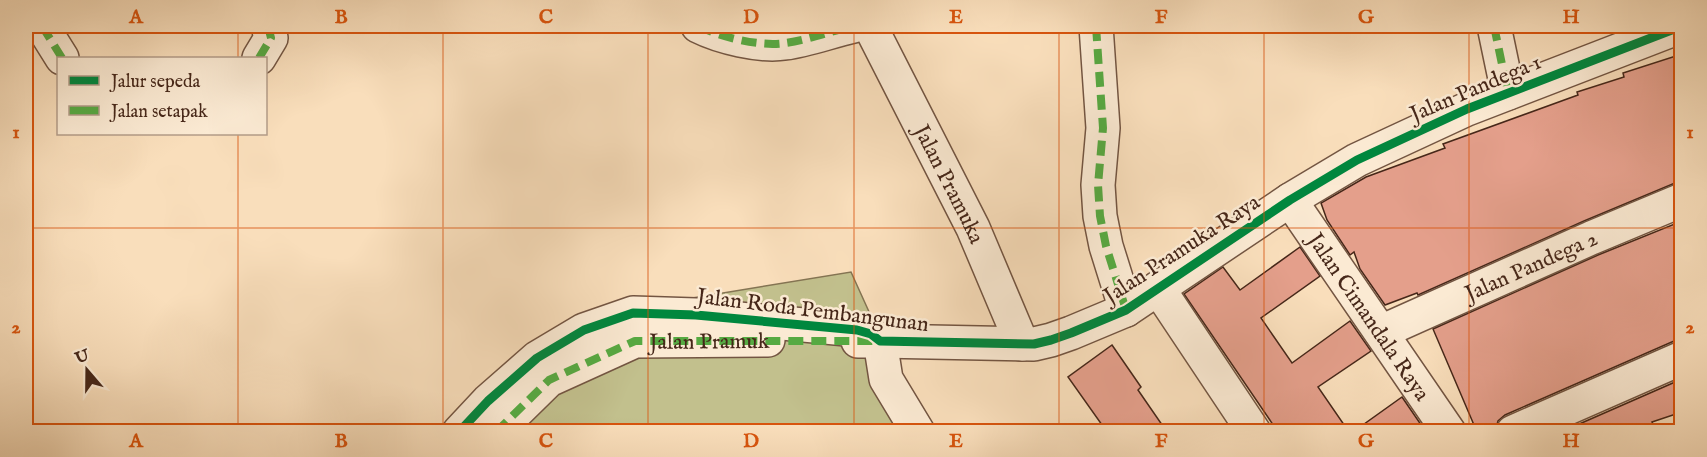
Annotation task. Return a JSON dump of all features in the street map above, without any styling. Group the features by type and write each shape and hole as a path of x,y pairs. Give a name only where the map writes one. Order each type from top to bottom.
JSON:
{"street":[{"path":"42,26 61,57"},
{"path":"260,57 271,38 268,26"},
{"path":"698,26 710,32 759,44 784,44 854,26"},
{"name":"Jalan Pramuka","path":"870,26 973,228 1022,344"},
{"path":"1096,26 1103,128 1098,185 1100,216 1106,246 1126,310"},
{"path":"1494,26 1508,93"},
{"name":"Jalan Pandega 1","path":"1290,200 1357,160 1467,109 1682,26"},
{"name":"Jalan Pramuka Raya","path":"1022,344 1052,340 1099,323 1126,310 1290,200"},
{"name":"Jalan Cimandala Raya","path":"1290,200 1449,432"},
{"name":"Jalan Pandega 2","path":"1381,332 1682,200"},
{"path":"1158,288 1254,432"},
{"name":"Jalan Roda Pembangunan","path":"459,432 488,401 537,358 584,330 633,313 696,315 857,330 871,334 880,341 1022,344"},
{"name":"Jalan Pramuk","path":"496,432 549,380 635,340 880,341"},
{"path":"880,341 886,379 918,432"},
{"path":"1513,432 1682,358"}],"shaded area":[{"path":"851,272 923,431 453,432 515,355 589,315"}],"building":[{"path":"1682,54 1682,182 1584,221 1418,295 1417,293 1385,305 1360,269 1354,252 1350,255 1327,220 1321,203 1366,177 1445,148 1443,144 1578,95 1577,92 1624,77 1623,73"},
{"path":"1682,221 1682,340 1674,341 1505,415 1498,421 1495,432 1477,432 1433,329 1598,255"},
{"path":"1300,247 1320,276 1261,318 1292,363 1350,321 1371,351 1318,387 1349,432 1278,432 1184,294 1223,267 1240,290"},
{"path":"1112,345 1141,387 1138,390 1167,432 1107,432 1068,377"},
{"path":"1682,379 1682,412 1652,422 1656,432 1561,432"},
{"path":"1402,397 1426,432 1353,432"}],"marked path":[{"path":"42,26 61,57"},
{"path":"260,57 271,38 268,26"},
{"path":"698,26 717,34 764,44 802,40 854,26"},
{"path":"1096,26 1103,128 1098,185 1100,216 1106,246 1126,310"},
{"path":"1494,26 1508,93"},
{"path":"496,432 549,380 635,341 875,341"}],"cycle path":[{"path":"459,432 488,401 537,358 584,330 633,313 696,315 857,330 871,334 880,341 1034,344 1051,340 1126,310 1290,200 1357,160 1467,109 1682,26"}]}
